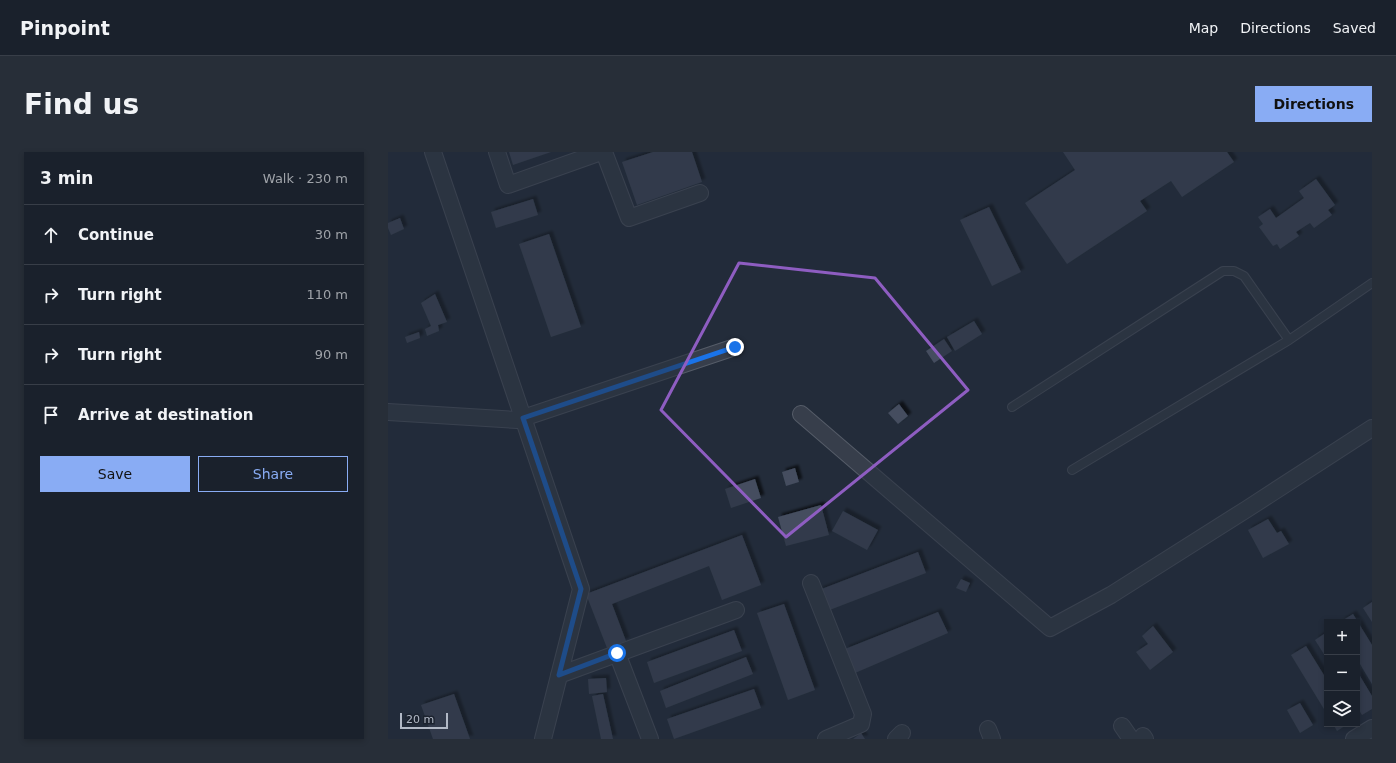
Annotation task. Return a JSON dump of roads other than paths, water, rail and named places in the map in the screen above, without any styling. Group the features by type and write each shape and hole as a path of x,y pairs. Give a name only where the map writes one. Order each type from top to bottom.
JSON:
{"street":[{"path":"433,152 581,589 543,739"},
{"path":"497,152 508,185 601,152"},
{"path":"604,152 629,218 700,192"},
{"path":"388,412 517,420 735,347"},
{"path":"801,414 1050,628 1111,595 1372,428"},
{"path":"811,583 863,714 861,724 826,739"},
{"path":"559,675 736,610"},
{"path":"617,653 650,739"},
{"path":"1354,739 1372,728"}],"lane":[{"path":"1012,407 1223,271 1234,271 1244,276 1289,340"},
{"path":"1072,470 1289,340 1372,283"}]}
